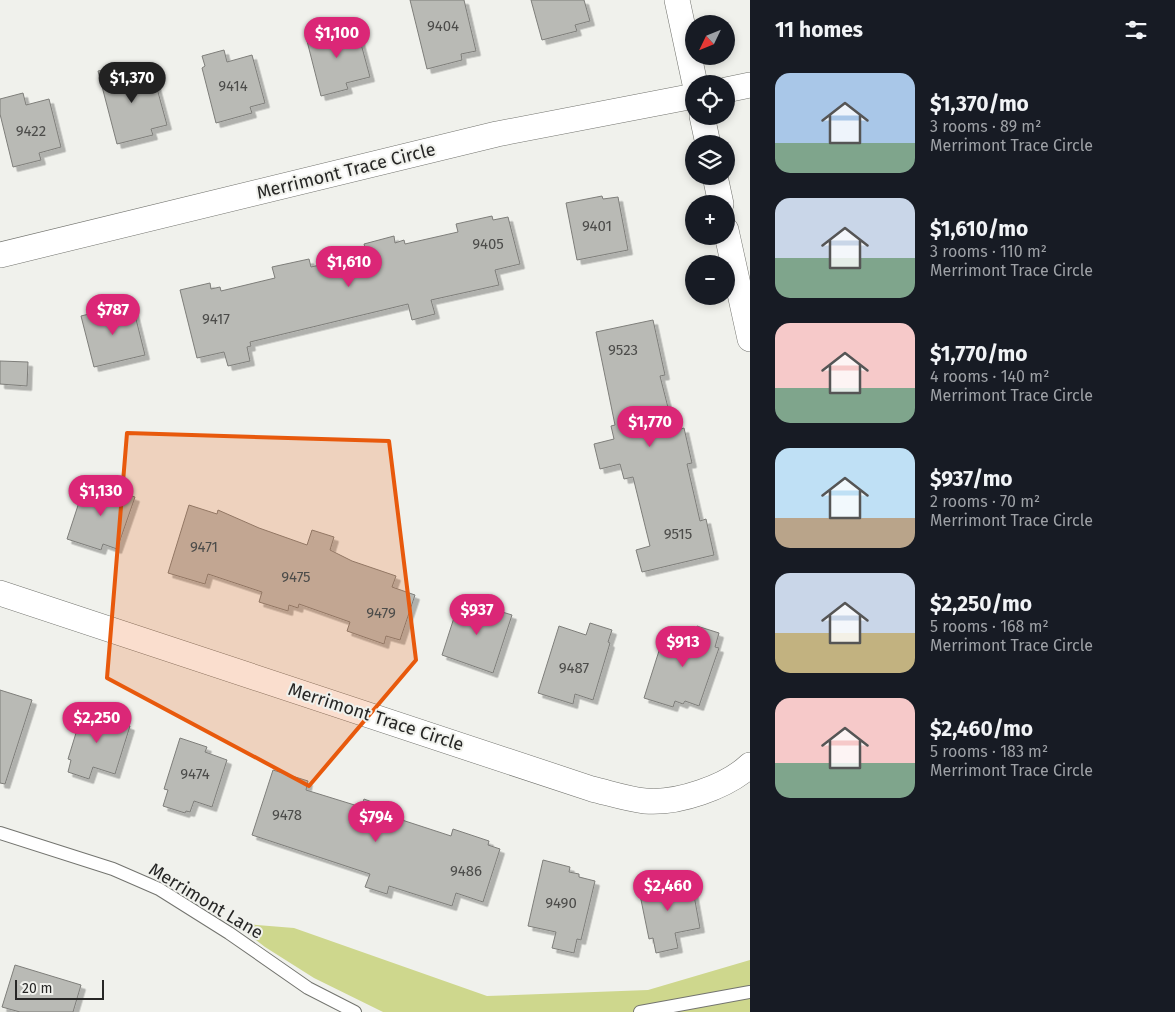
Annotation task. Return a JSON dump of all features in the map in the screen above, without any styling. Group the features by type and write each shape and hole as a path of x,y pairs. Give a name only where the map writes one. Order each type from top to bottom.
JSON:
{"street":[{"path":"677,0 693,75"},
{"path":"735,88 750,86"},
{"name":"Merrimont Trace Circle","path":"0,255 497,134 685,98"},
{"path":"729,245 750,339"},
{"name":"Merrimont Trace Circle","path":"0,593 592,789 626,797 646,801 665,801 691,795 734,778 750,765"}],"lane":[{"name":"Merrimont Lane","path":"0,832 113,869 159,889 229,933 308,988 355,1012"},
{"path":"640,1012 750,992"}],"highlighted area":[{"path":"127,433 389,441 416,660 309,786 107,678"}],"green space":[{"path":"234,923 294,928 487,996 648,990 750,960 750,1012 383,1012 314,978 265,947"}],"building":[{"path":"410,0 464,0 476,51 461,54 462,60 427,69"},
{"path":"531,0 584,0 590,21 575,25 577,31 542,40"},
{"path":"330,24 333,35 357,29 370,77 346,83 348,89 321,96 307,41 311,40 308,30"},
{"path":"224,50 227,62 252,55 265,103 250,107 252,113 216,123 202,68 205,66 202,56"},
{"path":"120,66 123,78 152,70 167,125 151,129 153,135 117,144 98,71"},
{"path":"23,93 26,105 49,99 61,147 39,153 41,160 13,167 0,114 0,99"},
{"path":"602,196 603,199 618,197 628,250 577,260 566,203"},
{"path":"492,216 493,220 508,217 520,264 495,270 499,285 431,300 435,314 412,320 408,304 250,342 251,346 247,347 250,361 228,366 224,352 197,358 180,290 210,283 211,289 220,287 221,291 275,278 272,267 309,259 311,267 367,254 364,244 394,236 395,243 404,240 405,244 458,232 456,224"},
{"path":"133,307 145,355 94,367 81,316 109,309 110,312"},
{"path":"653,320 665,375 660,376 674,431 684,428 692,463 687,464 700,521 706,519 714,555 642,572 636,550 650,546 633,477 624,479 620,464 600,469 594,444 614,439 611,426 615,425 596,332"},
{"path":"0,361 28,362 27,386 0,384"},
{"path":"86,481 135,497 117,549 103,544 101,550 67,539"},
{"path":"189,505 217,514 218,510 259,528 307,545 312,530 334,537 330,550 352,561 396,576 392,587 415,595 400,640 386,636 384,644 347,631 350,622 299,604 298,608 289,605 288,611 259,602 262,592 208,574 205,584 168,573"},
{"path":"460,599 512,615 493,673 442,655"},
{"path":"590,623 612,630 593,700 575,694 573,704 538,693 559,626 586,635"},
{"path":"697,626 719,633 715,647 719,648 699,706 685,701 683,704 675,701 673,707 644,698 665,632 692,641"},
{"path":"0,690 32,700 5,784 0,783"},
{"path":"84,707 119,718 118,722 130,726 115,774 93,767 89,779 68,772 71,760 68,759"},
{"path":"180,738 207,747 205,752 227,760 212,807 194,801 190,812 186,811 185,813 163,806 168,790 164,789"},
{"path":"273,770 308,781 306,790 361,807 364,799 391,809 389,813 400,816 399,819 451,836 453,829 489,841 488,845 500,849 483,902 456,893 452,906 389,886 387,894 365,887 370,874 252,835"},
{"path":"543,860 570,867 569,872 595,881 581,940 577,939 574,953 552,948 556,932 528,926"},
{"path":"691,879 700,928 675,933 678,948 656,953 653,938 649,939 638,885 666,880 666,884"},
{"path":"15,965 81,985 73,1012 20,1012 2,1007"}]}
